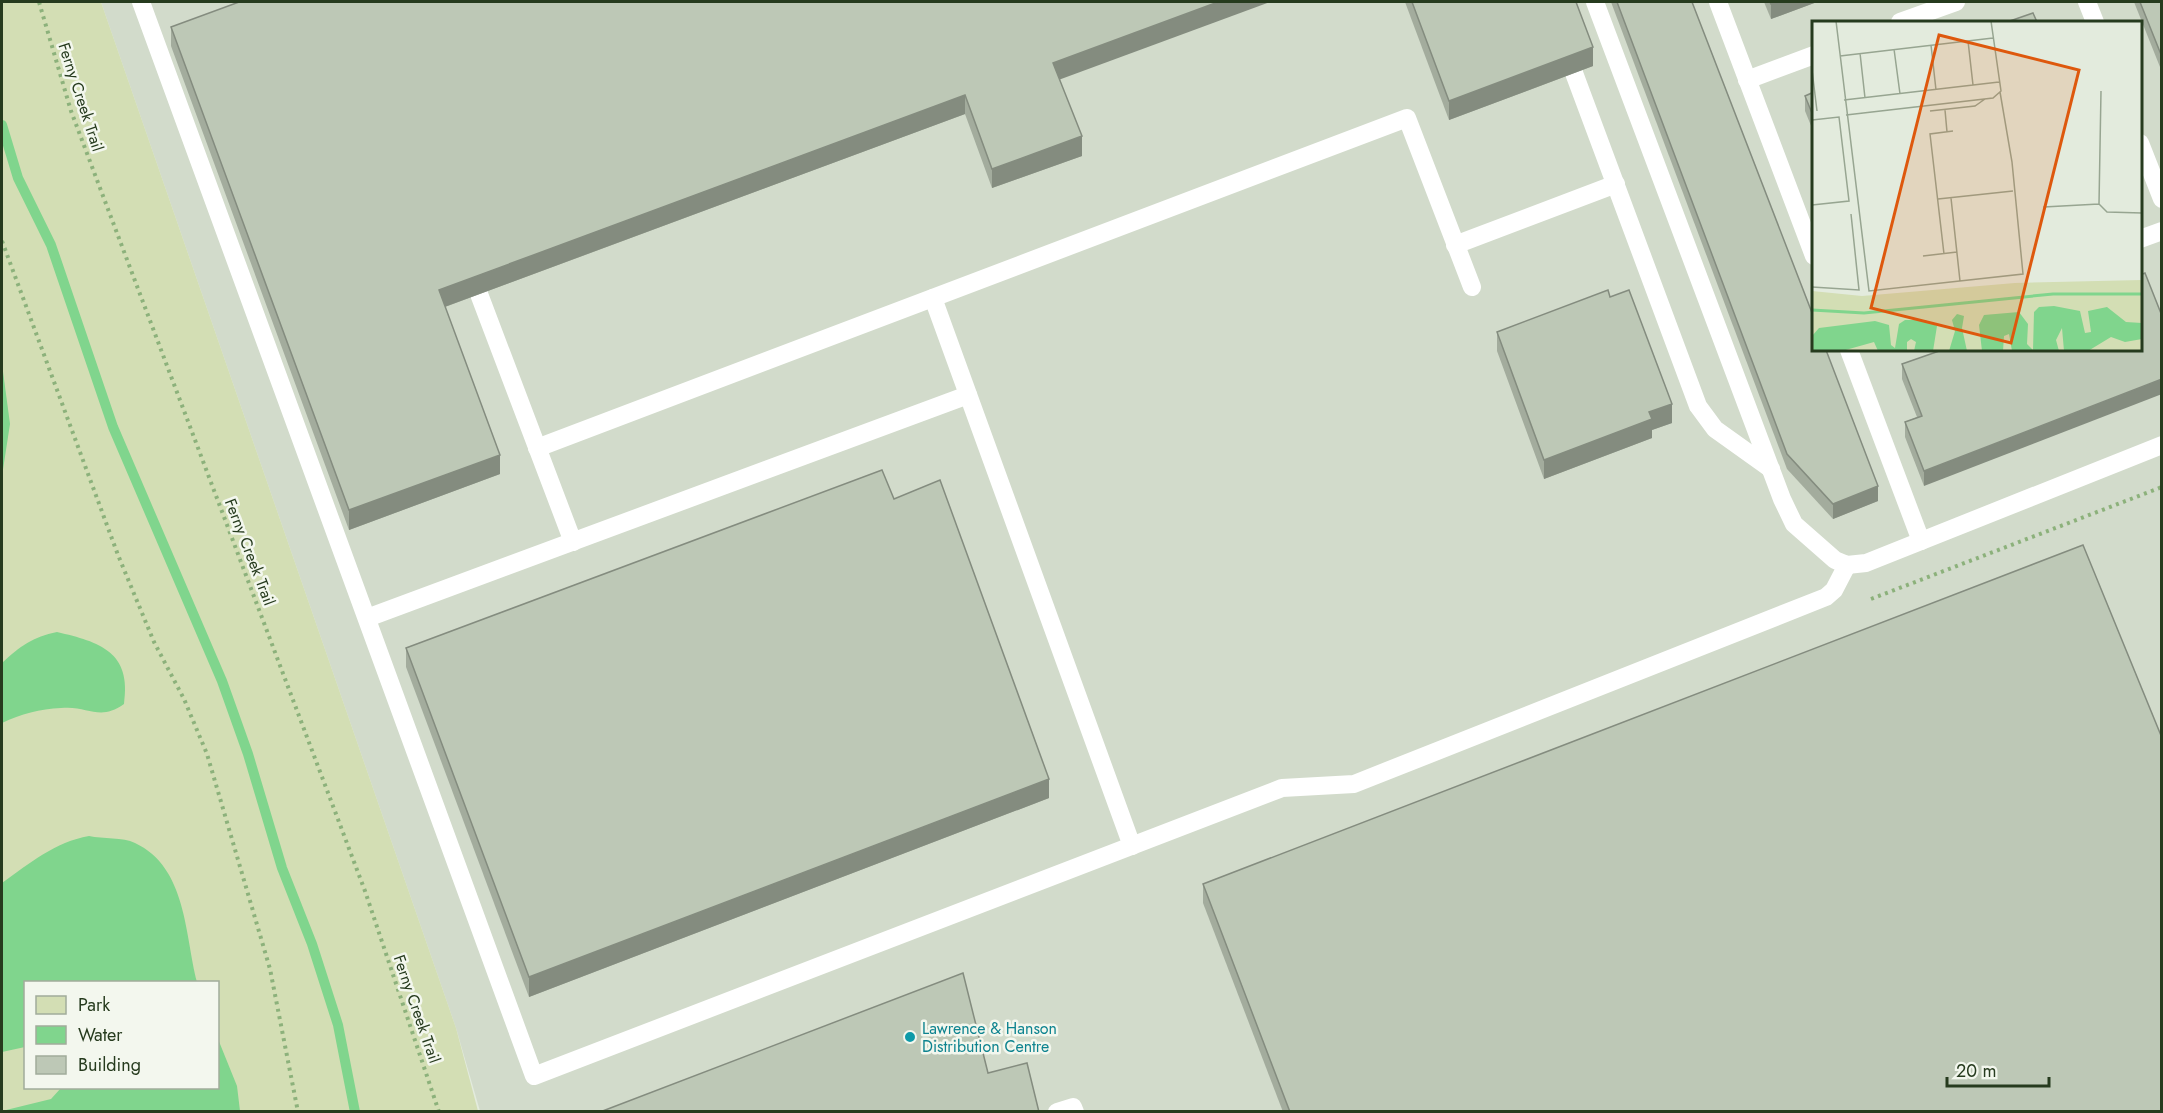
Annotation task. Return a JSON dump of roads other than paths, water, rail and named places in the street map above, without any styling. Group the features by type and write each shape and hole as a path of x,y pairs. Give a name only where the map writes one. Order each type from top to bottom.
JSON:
{"lane":[{"path":"141,2 534,1076 1282,788 1354,784 1826,597 1834,590 1847,565"},
{"path":"1595,2 1771,469 1794,524 1835,560 1847,565 1866,563 2162,445"},
{"path":"1718,2 1812,251"},
{"path":"1903,21 1956,2"},
{"path":"2087,2 2095,21"},
{"path":"1747,80 1812,56"},
{"path":"1574,73 1698,406 1715,429 1771,469"},
{"path":"537,448 1407,118 1472,287"},
{"path":"2142,148 2162,199"},
{"path":"1455,245 1616,184"},
{"path":"2142,238 2162,231"},
{"path":"480,294 573,542"},
{"path":"933,298 1132,846"},
{"path":"1851,351 1920,541"},
{"path":"367,618 968,395"},
{"path":"1057,1112 1073,1107 1075,1112"}],"water":[{"path":"2,364 10,424 2,476"},
{"path":"57,632 87,640 110,652 118,661 123,672 124,704 107,712 70,708 46,710 2,723 2,663 27,643"},
{"path":"89,836 135,843 152,854 165,868 181,904 197,981 24,981 24,1047 2,1052 2,883 54,848"},
{"path":"219,1041 237,1086 240,1111 2,1111 51,1099 60,1089 219,1089"}],"waterway":[{"path":"2,125 18,178 51,245 113,427 222,681 248,754 282,868 312,944 338,1025 355,1112"}],"place":[{"name":"Lawrence & Hanson Distribution Centre","path":"910,1037"}]}
